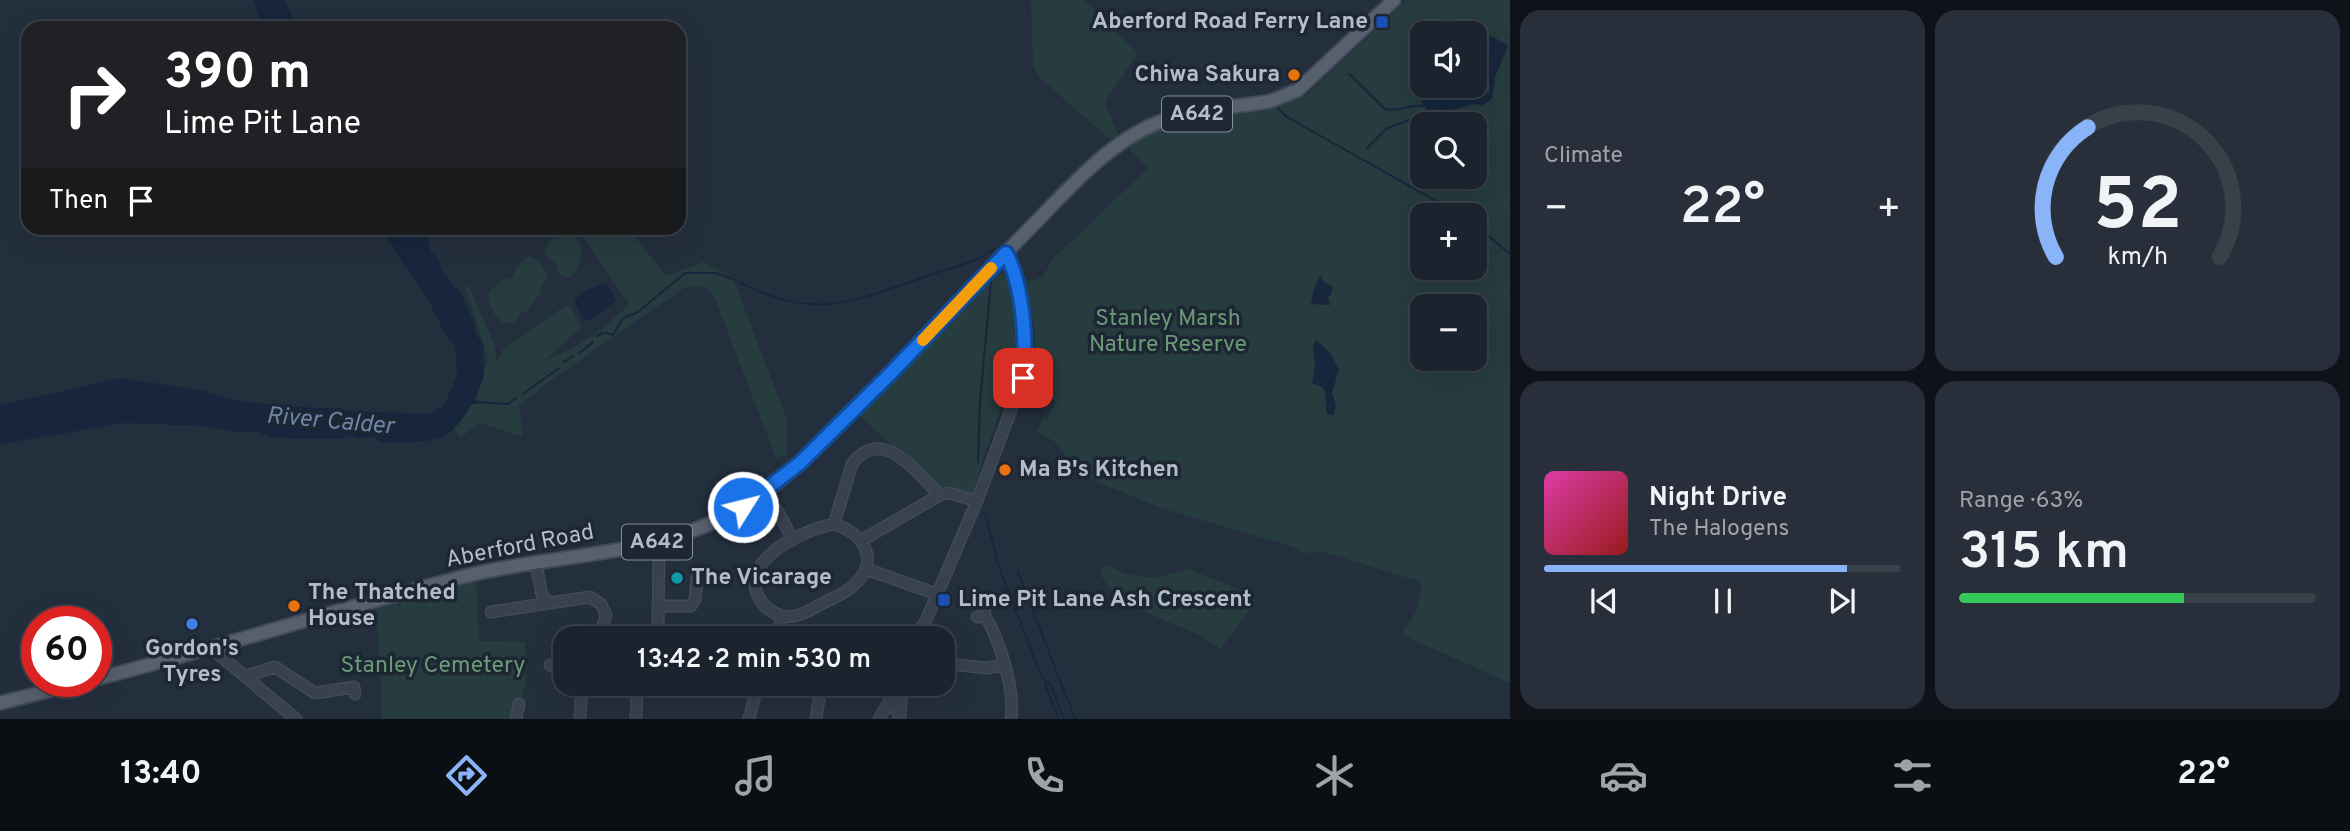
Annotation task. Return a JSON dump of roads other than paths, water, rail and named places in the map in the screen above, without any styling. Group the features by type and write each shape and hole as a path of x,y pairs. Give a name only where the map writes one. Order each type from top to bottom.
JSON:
{"main road":[{"name":"Aberford Road","path":"112,675 472,575 633,548 659,542 722,519 783,477 890,374 1101,159 1139,131 1169,118 1271,101 1298,90 1394,0"},
{"path":"0,703 24,697"}],"street":[{"path":"923,625 977,501 1017,395 1025,361 1015,279 1006,253"},
{"path":"834,524 852,464 857,457 873,448 894,452 940,495"},
{"path":"862,540 940,495 948,493 977,501"},
{"path":"777,510 793,540"},
{"path":"834,524 849,529 862,540 867,554 866,569 851,588 803,614 783,616 770,610 756,592 755,578 764,559 793,540 817,528 834,524"},
{"path":"658,626 659,542"},
{"path":"536,563 542,596 549,602"},
{"path":"866,569 937,594"},
{"path":"658,606 691,606 695,600 697,575"},
{"path":"491,612 586,596 597,600 606,615 603,626"},
{"path":"982,612 996,634 1011,690 1011,719"},
{"path":"779,626 783,616"},
{"path":"211,648 296,719"},
{"path":"549,665 553,666"},
{"path":"959,665 987,668 1003,665"},
{"path":"246,676 275,667 315,693 354,687 355,694"},
{"path":"580,719 581,696"},
{"path":"636,719 637,696"},
{"path":"749,719 755,696"},
{"path":"816,719 820,696"},
{"path":"889,696 900,719"},
{"path":"900,719 901,696"},
{"path":"879,719 890,700"},
{"path":"516,719 519,704"}],"water":[{"path":"253,0 284,0 294,21 260,21"},
{"path":"1492,36 1508,46 1495,77 1492,99 1482,105 1468,105 1442,112 1428,111 1422,98 1487,98 1490,86 1487,83 1487,37"},
{"name":"River Calder","path":"387,235 425,235 430,251 436,255 444,273 463,297 476,334 483,344 484,376 474,400 479,401 479,404 472,404 451,431 437,439 387,443 372,436 358,439 352,435 338,439 303,439 270,437 259,432 238,432 204,426 125,423 0,444 0,405 121,378 271,404 341,408 347,411 431,414 444,405 457,376 455,347 447,338 425,294"},
{"path":"1320,275 1324,282 1332,286 1332,293 1328,297 1330,305 1311,304"},
{"path":"604,283 616,301 584,321 575,300 584,292"},
{"path":"1316,340 1330,353 1339,369 1332,393 1336,405 1334,415 1327,414 1323,388 1312,384 1315,364 1313,345"}],"waterway":[{"path":"1349,74 1385,109 1423,106"},
{"path":"1278,108 1287,117 1440,203"},
{"path":"1367,148 1387,128 1410,120"},
{"path":"1487,235 1510,254"},
{"path":"739,282 790,301 832,304 875,294 960,266 994,249"},
{"path":"606,333 613,335 623,318 638,312 685,273 716,273 735,280"},
{"path":"978,462 980,401 991,281"},
{"path":"597,336 603,333"},
{"path":"579,353 593,342"},
{"path":"564,362 573,356"},
{"path":"523,394 559,368"},
{"path":"479,402 508,404 516,398"},
{"path":"985,514 1000,570 1042,678 1050,684 1064,719"},
{"path":"1018,572 1075,719"},
{"path":"1046,681 1059,719"}],"place":[{"name":"Aberford Road Ferry Lane","path":"1382,22"},
{"name":"Chiwa Sakura","path":"1294,75"},
{"name":"Ma B's Kitchen","path":"1005,470"},
{"name":"The Vicarage","path":"677,578"},
{"name":"Lime Pit Lane Ash Crescent","path":"944,600"},
{"name":"The Thatched House","path":"294,606"},
{"name":"Gordon's Tyres","path":"192,624"}],"park label":[{"name":"Stanley Marsh Nature Reserve","path":"1168,332"},
{"name":"Stanley Cemetery","path":"433,666"}]}
